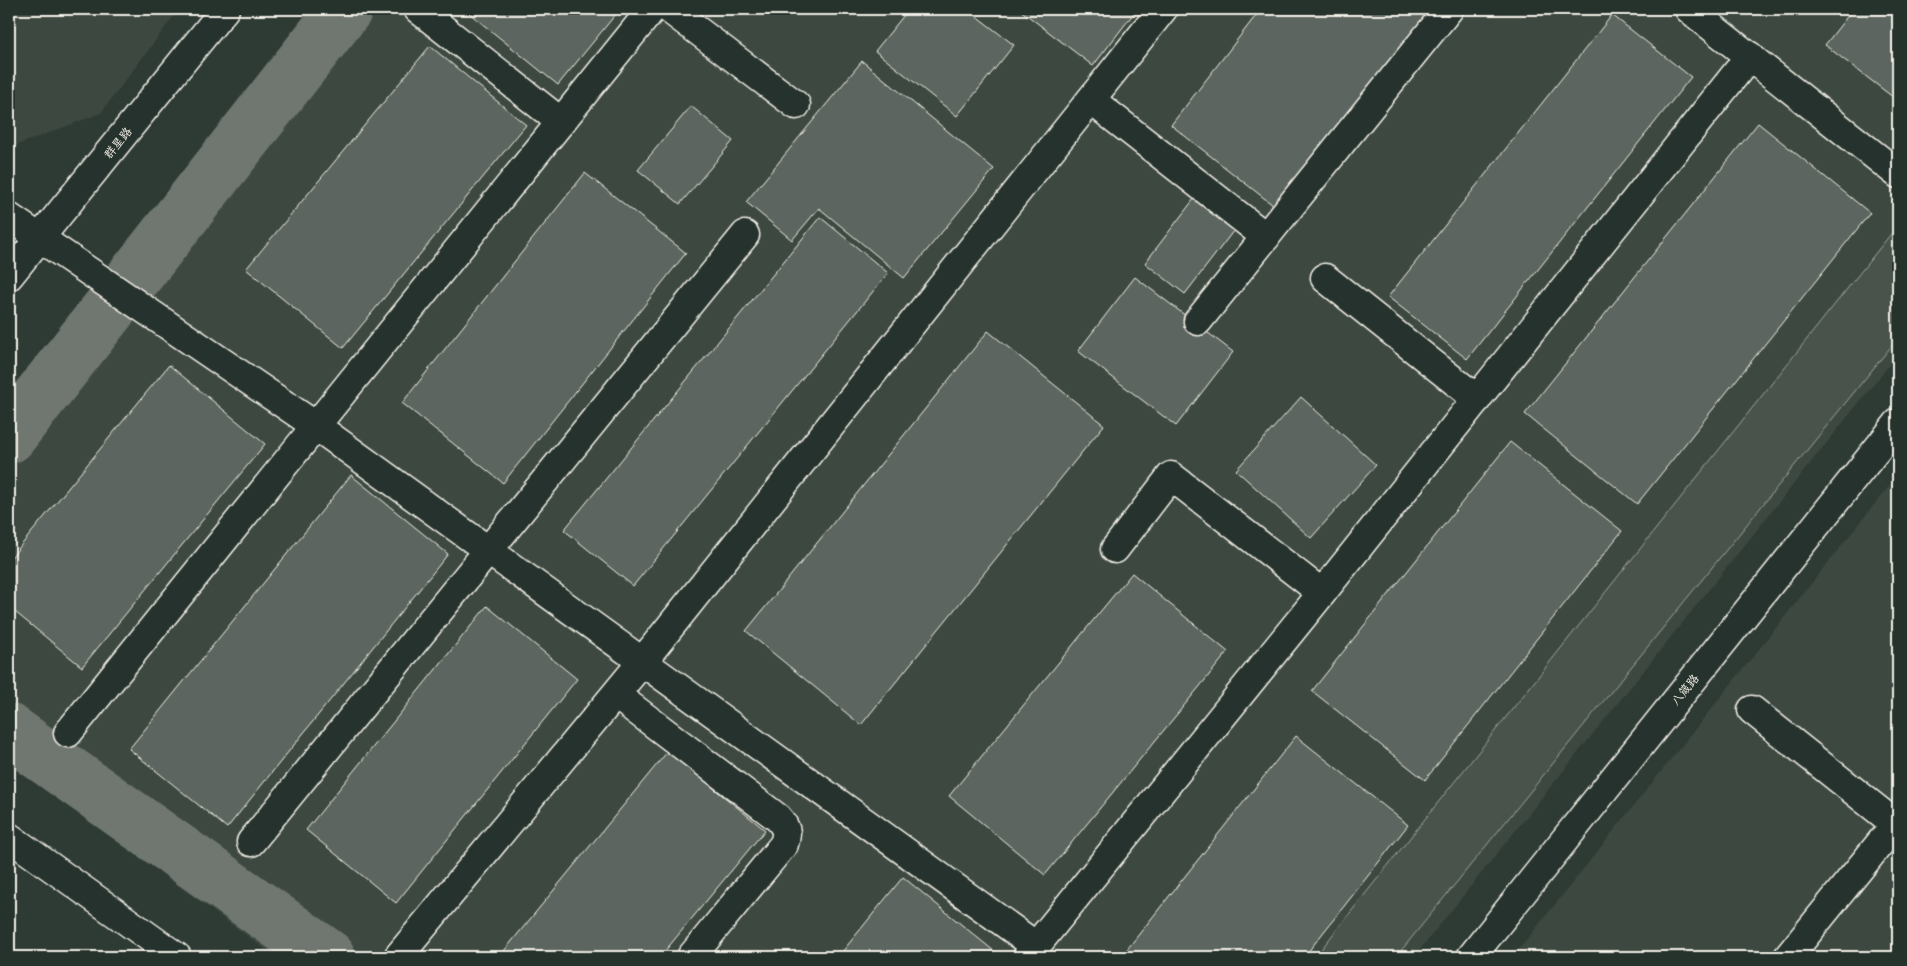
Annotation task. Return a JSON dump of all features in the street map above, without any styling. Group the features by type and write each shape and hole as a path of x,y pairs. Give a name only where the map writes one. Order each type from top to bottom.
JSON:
{"street":[{"name":"群星路","path":"9,276 225,9"},
{"path":"418,9 561,122"},
{"path":"68,734 652,9"},
{"path":"669,9 796,105"},
{"path":"398,957 642,662 1164,9"},
{"path":"1198,321 1449,9"},
{"path":"1689,9 1898,174"},
{"path":"9,217 316,426 642,662 1032,952 1322,593 1750,56"},
{"path":"1091,100 1266,237"},
{"path":"251,842 745,235"},
{"path":"1325,278 1477,399"},
{"name":"八箴路","path":"1471,957 1898,423"},
{"path":"1115,549 1171,476 1322,593"},
{"path":"616,694 785,825 787,835 784,844 691,957"},
{"path":"1752,710 1897,824 1788,957"},
{"path":"9,837 177,957"}],"shaded area":[{"path":"9,9 179,9 101,113 9,148"},
{"path":"353,9 1898,9 1898,354 1414,957 276,957 9,762 9,456 151,268"},
{"path":"1898,225 1898,338 1396,957 1315,957"},
{"path":"1898,475 1898,957 1513,957"}],"building":[{"path":"464,9 620,9 558,85"},
{"path":"909,9 967,9 1014,45 957,116 875,51"},
{"path":"1019,9 1137,9 1093,66"},
{"path":"1261,9 1433,9 1278,209 1171,125"},
{"path":"1853,9 1898,9 1898,101 1825,45"},
{"path":"1612,15 1691,77 1467,359 1388,297"},
{"path":"430,46 526,125 343,348 246,269"},
{"path":"862,61 994,169 904,278 819,208 792,240 746,202"},
{"path":"691,106 733,141 680,204 638,170"},
{"path":"1758,123 1870,213 1637,504 1525,414"},
{"path":"585,173 686,253 503,483 402,403"},
{"path":"1194,199 1234,230 1185,294 1145,263"},
{"path":"820,217 888,273 633,586 564,530"},
{"path":"1135,277 1233,352 1176,426 1078,351"},
{"path":"988,331 1104,425 861,725 746,631"},
{"path":"169,365 265,444 82,667 9,607 9,560"},
{"path":"1301,397 1376,465 1311,538 1236,470"},
{"path":"1510,442 1622,531 1425,780 1312,691"},
{"path":"351,475 448,554 227,828 129,749"},
{"path":"1132,573 1228,652 1045,875 949,796"},
{"path":"487,606 577,679 396,903 306,830"},
{"path":"1296,736 1408,825 1304,957 1121,957"},
{"path":"668,751 765,830 660,957 499,957"},
{"path":"903,877 1000,956 838,957"}],"waterway":[{"path":"9,436 345,9"},
{"path":"9,731 328,957"}]}
